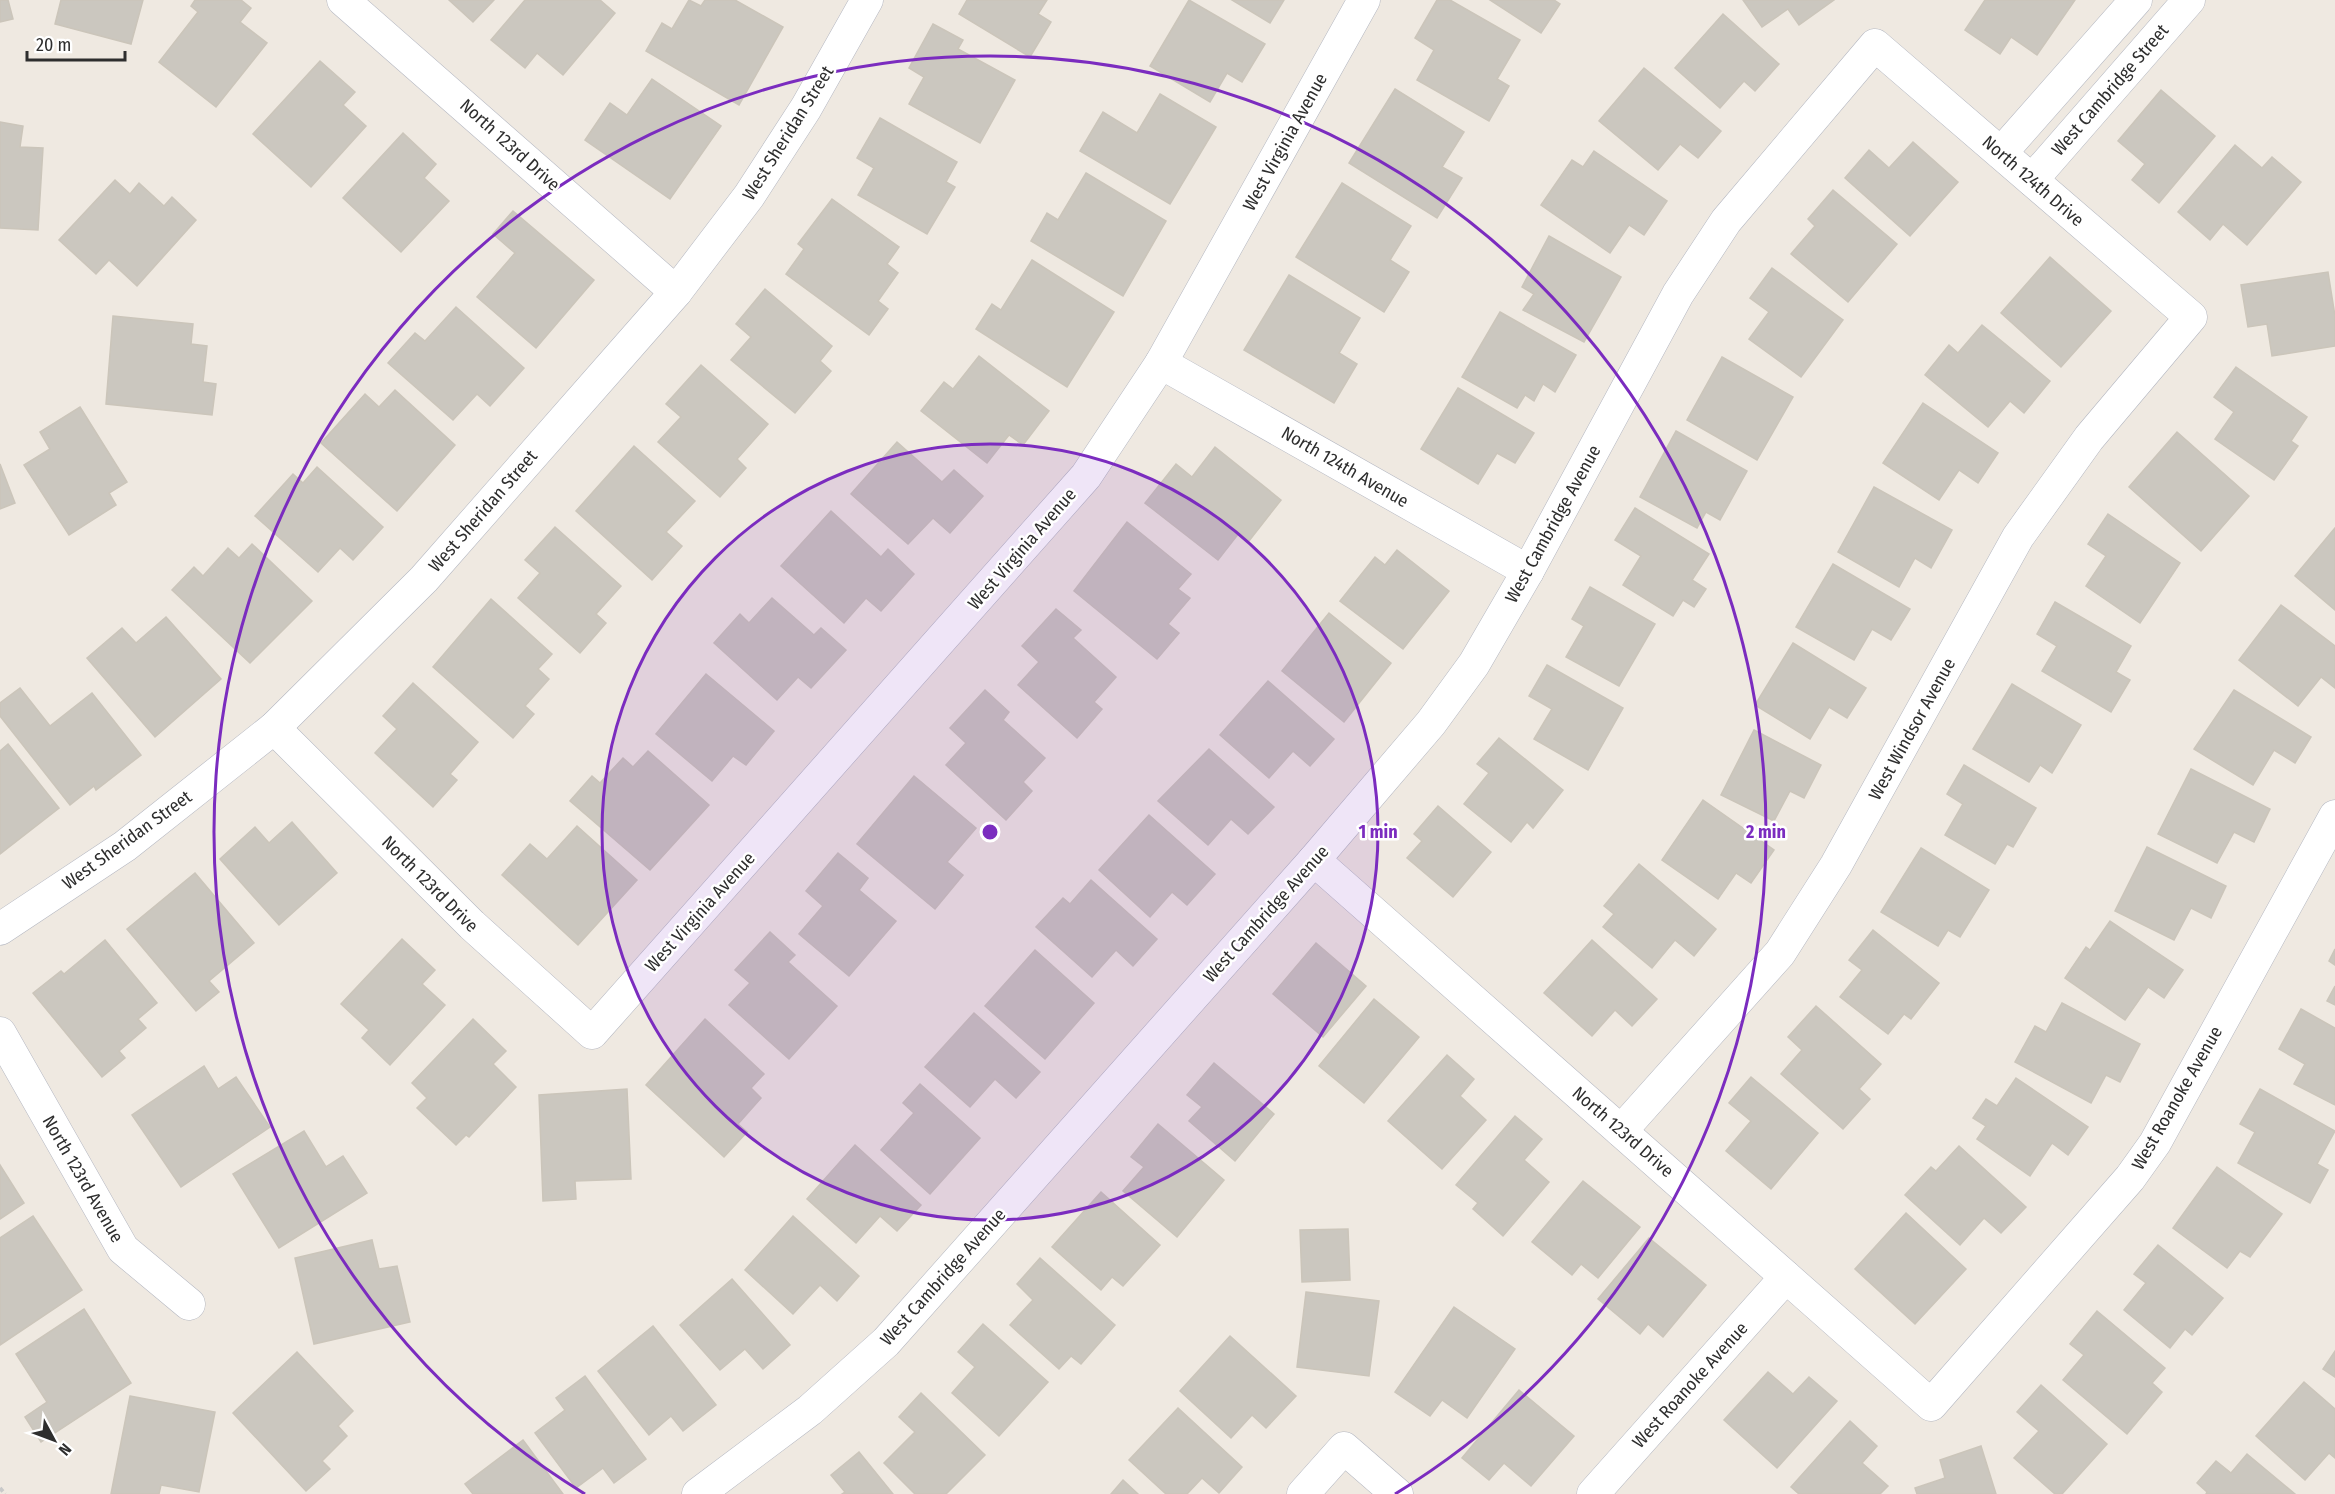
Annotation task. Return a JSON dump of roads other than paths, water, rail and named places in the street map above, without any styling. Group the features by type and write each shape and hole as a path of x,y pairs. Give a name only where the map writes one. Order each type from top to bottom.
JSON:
{"street":[{"name":"North 123rd Drive","path":"343,0 676,292"},
{"name":"West Sheridan Street","path":"0,928 125,846 274,728 424,579 676,292 749,196 807,108 867,0"},
{"name":"West Virginia Avenue","path":"592,1033 1052,516 1120,428 1161,363 1364,0"},
{"path":"2001,153 2136,0"},
{"name":"West Cambridge Street","path":"2032,180 2189,0"},
{"name":"North 124th Drive","path":"1875,45 2191,317"},
{"name":"West Cambridge Avenue","path":"698,1494 810,1410 886,1342 1314,860 1431,723 1474,664 1528,571 1678,294 1726,221 1875,45"},
{"name":"West Windsor Avenue","path":"1621,1131 1780,953 1841,857 2018,537 2089,438 2191,317"},
{"name":"North 124th Avenue","path":"1161,363 1528,571"},
{"name":"North 123rd Drive","path":"274,728 472,926 592,1033"},
{"name":"West Roanoke Avenue","path":"1931,1405 2130,1178 2155,1143 2335,816"},
{"name":"North 123rd Drive","path":"1314,860 1931,1405"},
{"name":"North 123rd Avenue","path":"0,1033 123,1249 189,1304"},
{"name":"West Roanoke Avenue","path":"1593,1494 1786,1277"},
{"path":"1303,1494 1344,1448 1398,1494"}]}
